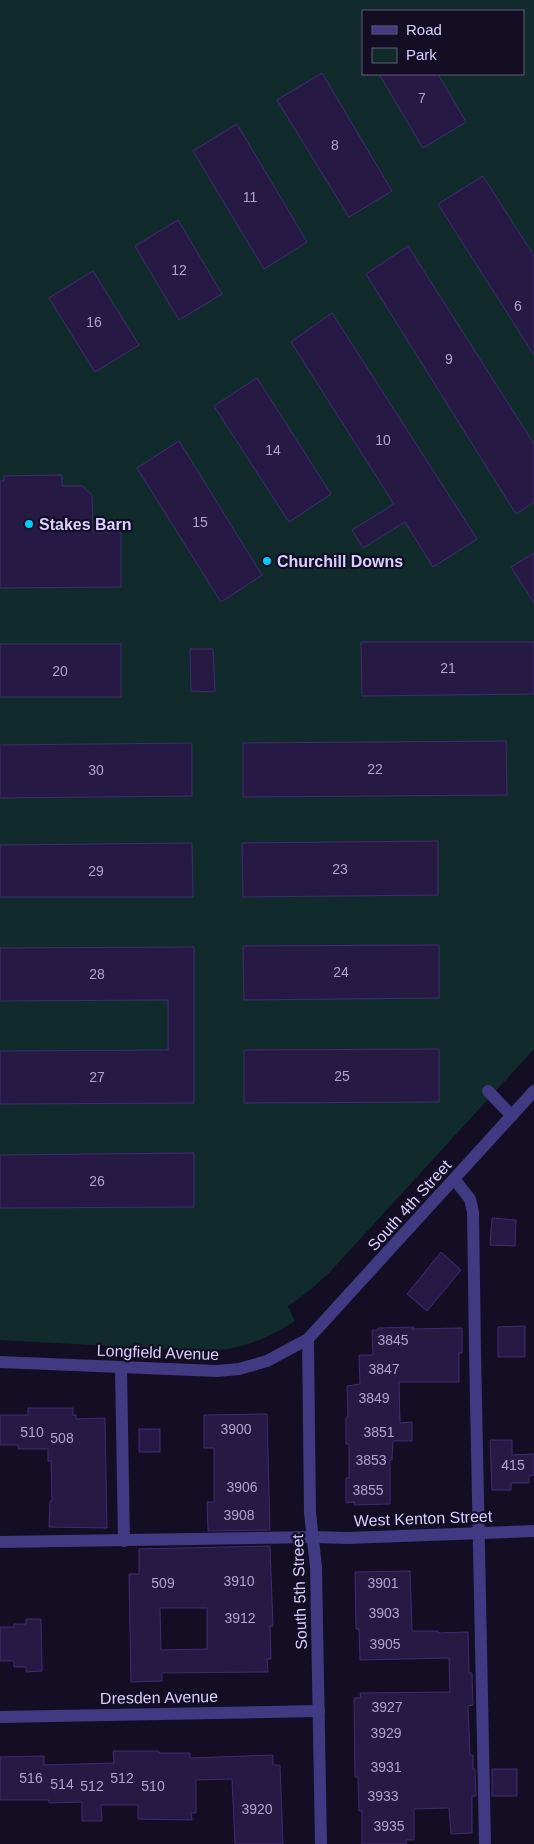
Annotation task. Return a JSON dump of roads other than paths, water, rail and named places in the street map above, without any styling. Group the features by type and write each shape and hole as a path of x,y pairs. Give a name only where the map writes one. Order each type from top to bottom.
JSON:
{"street":[{"path":"488,1091 512,1116"},
{"name":"South 4th Street","path":"308,1339 534,1091"},
{"path":"454,1179 470,1198 473,1212 485,1844"},
{"name":"Longfield Avenue","path":"0,1362 217,1372 239,1369 267,1361 308,1339"},
{"name":"South 5th Street","path":"308,1339 310,1513 316,1566 321,1844"},
{"path":"121,1368 124,1541"},
{"name":"West Kenton Street","path":"0,1542 347,1538 534,1531"},
{"name":"Dresden Avenue","path":"0,1716 319,1711"}],"place":[{"name":"Stakes Barn","path":"29,524"},
{"name":"Churchill Downs","path":"267,561"}]}
